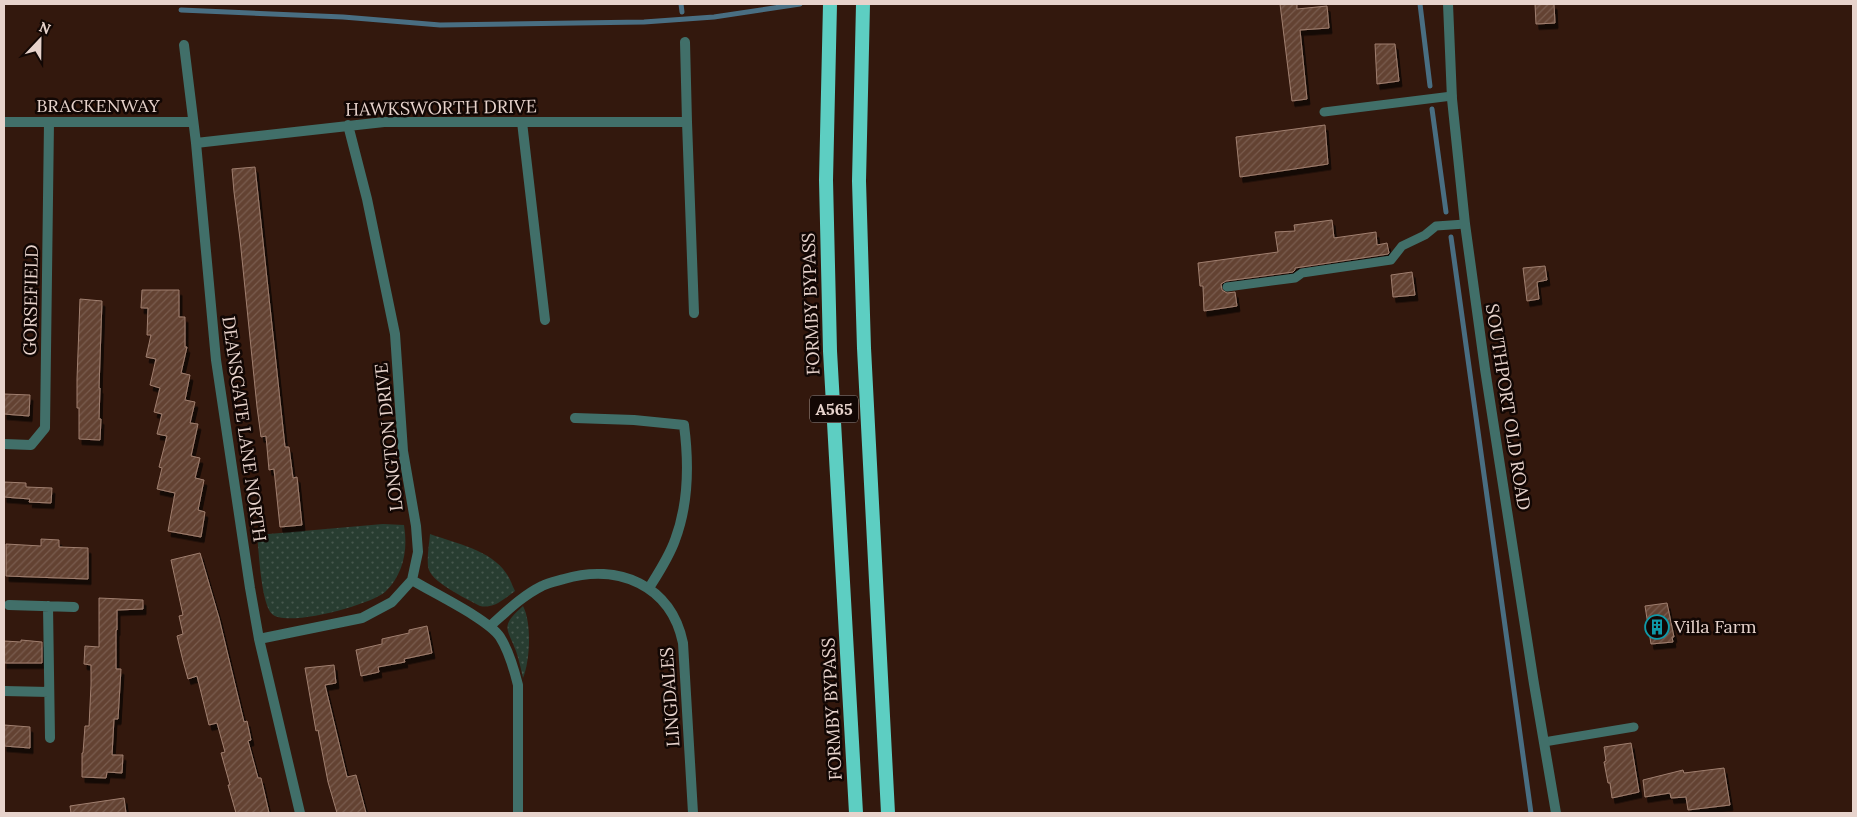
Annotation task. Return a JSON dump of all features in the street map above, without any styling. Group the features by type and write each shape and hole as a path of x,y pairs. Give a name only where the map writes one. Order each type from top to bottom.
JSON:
{"highway":[{"name":"FORMBY BYPASS","path":"830,4 826,180 830,351 856,813"},
{"name":"A565","path":"863,4 859,191 864,348 888,813"}],"street":[{"name":"SOUTHPORT OLD ROAD","path":"1448,4 1452,96 1464,224 1484,369 1556,813"},
{"path":"685,42 694,313"},
{"name":"DEANSGATE LANE NORTH","path":"184,45 196,143 216,360 259,639 300,813"},
{"name":"BRACKENWAY","path":"4,122 192,122"},
{"name":"GORSEFIELD","path":"4,444 31,445 45,428 50,122"},
{"name":"HAWKSWORTH DRIVE","path":"196,143 384,122 687,122"},
{"path":"522,122 545,320"},
{"name":"LONGTON DRIVE","path":"348,125 367,199 395,334 403,451 416,526 418,552 412,580"},
{"path":"575,418 634,420 684,425 687,487 683,514 675,541 649,588"},
{"name":"LINGDALES","path":"490,626 529,594 544,585 574,576 603,573 624,577 649,588 665,604 681,630 693,813"},
{"path":"259,639 362,618 392,602 412,580 490,626 504,645 514,667 518,685 518,813"},
{"path":"9,605 74,607"},
{"path":"48,606 50,738"},
{"path":"4,691 49,692"}],"lane":[{"path":"1324,112 1452,96"},
{"path":"1228,287 1294,278 1302,273 1391,260 1402,246 1425,235 1436,226 1464,224"},
{"path":"1544,742 1634,727"}],"green space":[{"path":"383,524 404,525 405,534 403,561 397,577 385,592 363,603 310,617 280,618 272,614 268,608 263,589 257,535"},
{"path":"430,534 472,548 491,558 506,573 515,591 499,603 485,607 441,584 430,572 428,566"},
{"path":"523,606 528,622 529,642 523,678 517,654 508,631 508,622"}],"building":[{"path":"1280,4 1297,4 1297,9 1327,6 1329,28 1300,30 1307,99 1292,101"},
{"path":"1535,4 1554,4 1555,23 1536,24"},
{"path":"1375,44 1395,44 1399,81 1377,84"},
{"path":"1325,125 1328,164 1240,177 1236,137"},
{"path":"255,167 285,447 289,447 293,478 297,477 302,525 280,527 274,469 269,470 266,436 261,437 257,407 232,169"},
{"path":"1332,220 1334,238 1376,232 1377,245 1387,243 1389,253 1295,268 1293,272 1226,281 1221,284 1222,290 1227,293 1235,292 1237,306 1204,311 1203,286 1200,286 1198,263 1278,252 1275,232 1295,231 1294,225"},
{"path":"1545,266 1547,280 1537,282 1539,299 1527,301 1523,268"},
{"path":"1412,272 1415,295 1393,297 1391,275"},
{"path":"142,290 179,290 179,317 185,317 185,347 187,347 181,373 190,375 185,400 195,402 190,423 198,424 191,456 200,458 195,478 204,480 198,510 205,512 201,537 168,531 175,493 157,489 162,468 159,467 167,436 157,434 162,414 154,412 160,388 150,385 156,359 146,357 151,335 147,335 148,308 141,308"},
{"path":"80,299 102,301 99,388 100,440 79,439 77,379"},
{"path":"4,394 30,395 29,416 4,414"},
{"path":"4,482 26,483 26,487 52,488 51,503 29,502 30,499 4,497"},
{"path":"41,539 59,540 59,547 88,548 88,579 6,576 6,544 41,546"},
{"path":"200,553 219,618 244,722 247,721 251,740 248,741 258,778 261,778 269,813 236,813 221,753 225,752 217,723 209,725 197,676 188,679 183,661 177,636 183,634 179,616 183,615 171,560"},
{"path":"99,598 143,600 143,609 117,610 116,669 121,669 118,719 114,719 112,755 123,755 122,773 107,772 106,778 82,777 82,753 85,726 89,726 91,685 91,665 84,664 85,646 99,647"},
{"name":"Villa Farm","path":"1667,603 1674,637 1672,637 1673,642 1651,644 1645,606"},
{"path":"427,626 432,653 404,659 405,662 378,667 379,672 361,676 356,650 382,644 382,639 409,633 409,630"},
{"path":"21,640 42,642 42,663 4,663 4,641 21,642"},
{"path":"334,665 336,683 325,685 347,777 356,775 366,813 337,813 328,782 318,730 316,731 305,668"},
{"path":"4,725 30,727 30,748 4,746"},
{"path":"1631,743 1639,792 1612,798 1604,762 1606,761 1604,747"},
{"path":"1724,768 1730,805 1688,810 1686,797 1671,798 1670,793 1645,797 1643,780 1683,770 1684,773"},
{"path":"124,798 126,813 71,813 70,806"}],"waterway":[{"path":"681,4 682,12"},
{"path":"181,10 343,17 440,25 644,22 714,17 800,4"},
{"path":"1420,4 1430,86"},
{"path":"1432,109 1446,212"},
{"path":"1451,237 1531,813"}],"place":[{"name":"Villa Farm","path":"1657,627"}]}
